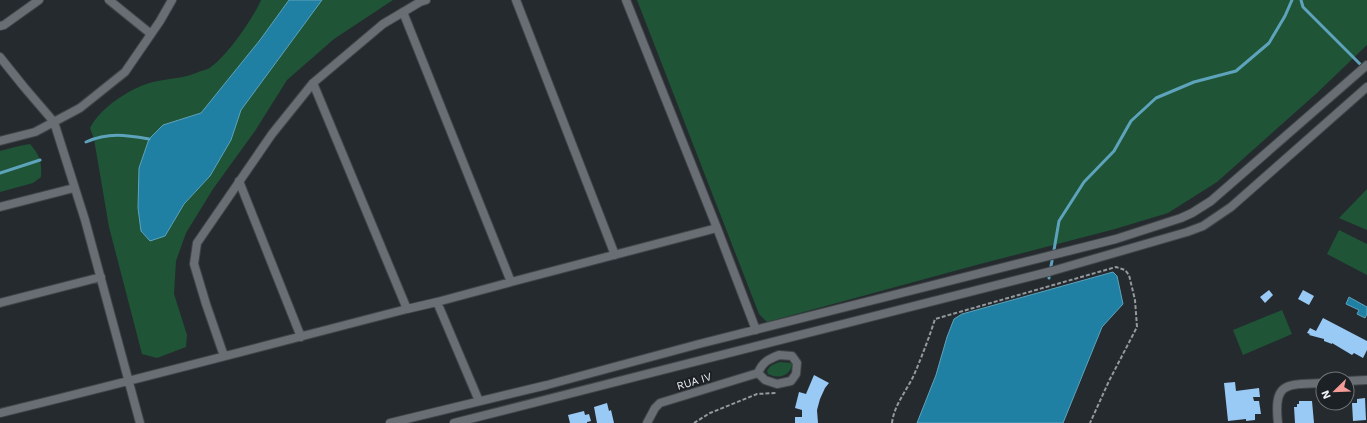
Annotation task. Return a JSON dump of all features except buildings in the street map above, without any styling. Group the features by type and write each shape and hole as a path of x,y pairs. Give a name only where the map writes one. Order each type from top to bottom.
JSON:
{"street":[{"path":"0,26 4,25 39,0"},
{"path":"109,0 151,34"},
{"path":"0,141 35,132 80,108 124,72 151,34 172,0"},
{"path":"224,356 194,264 197,242 272,134 313,83 383,24 426,0"},
{"path":"516,0 615,255"},
{"path":"626,0 756,330"},
{"path":"404,12 511,282"},
{"path":"0,57 54,122 85,220 140,423"},
{"path":"390,423 1101,243 1157,227 1192,213 1211,201 1367,65"},
{"path":"313,83 407,309"},
{"path":"454,423 1052,271 1161,240 1203,226 1231,207 1367,88"},
{"path":"239,181 301,336"},
{"path":"0,207 74,188"},
{"path":"1157,227 1161,240"},
{"path":"0,413 129,382 717,228"},
{"path":"0,303 100,277"},
{"path":"437,302 479,401"},
{"path":"787,322 792,337"},
{"path":"745,333 749,348"},
{"path":"779,355 792,356 797,363 796,374 791,381 777,384 765,380 758,373 761,366 769,359 779,355"},
{"name":"RUA IV","path":"647,423 655,408 660,403 758,373"},
{"path":"1355,381 1367,380"},
{"path":"1278,423 1276,406 1277,400 1285,388 1292,384 1315,383"}],"path":[{"path":"892,423 901,398 913,376 935,319 1116,267 1124,270 1129,275 1135,300 1137,327 1090,423"},
{"path":"694,423 710,413 757,394 774,394 781,392"}],"green space":[{"path":"261,0 289,0 260,40 201,114 163,125 165,236 184,204 210,176 231,140 241,110 322,0 393,0 334,39 287,80 255,131 213,189 186,233 176,261 174,294 187,335 186,347 157,358 142,354 109,227 94,139 90,128 101,113 117,99 135,89 153,82 189,76 211,67 225,54 240,36"},
{"path":"637,0 1367,0 1367,45 1317,93 1217,182 1168,213 1115,229 767,322 759,314"},
{"path":"30,144 40,159 41,177 33,183 0,192 0,151"},
{"path":"1367,189 1367,230 1339,218"},
{"path":"1339,230 1367,244 1367,275 1327,254"},
{"path":"1282,310 1292,334 1243,355 1233,330"},
{"path":"780,362 791,363 791,369 783,376 779,377 768,374 767,371 769,367"}],"water":[{"path":"289,0 322,0 241,110 231,140 210,176 184,204 165,236 150,241 141,231 138,208 139,168 149,139 163,125 201,113 260,40"},
{"path":"1113,272 1117,276 1123,304 1102,327 1063,423 917,423 936,375 954,319 962,314"},
{"path":"1349,297 1367,307 1367,314 1365,318 1357,314 1359,310 1346,304"}],"waterway":[{"path":"1054,250 1059,221 1084,182 1114,151 1131,121 1156,98 1194,82 1236,71 1269,43 1285,16 1292,0"},
{"path":"1301,0 1303,7 1360,64"},
{"path":"86,142 102,137 117,135 149,139"},
{"path":"0,173 40,160"},
{"path":"1051,266 1052,261"}]}
